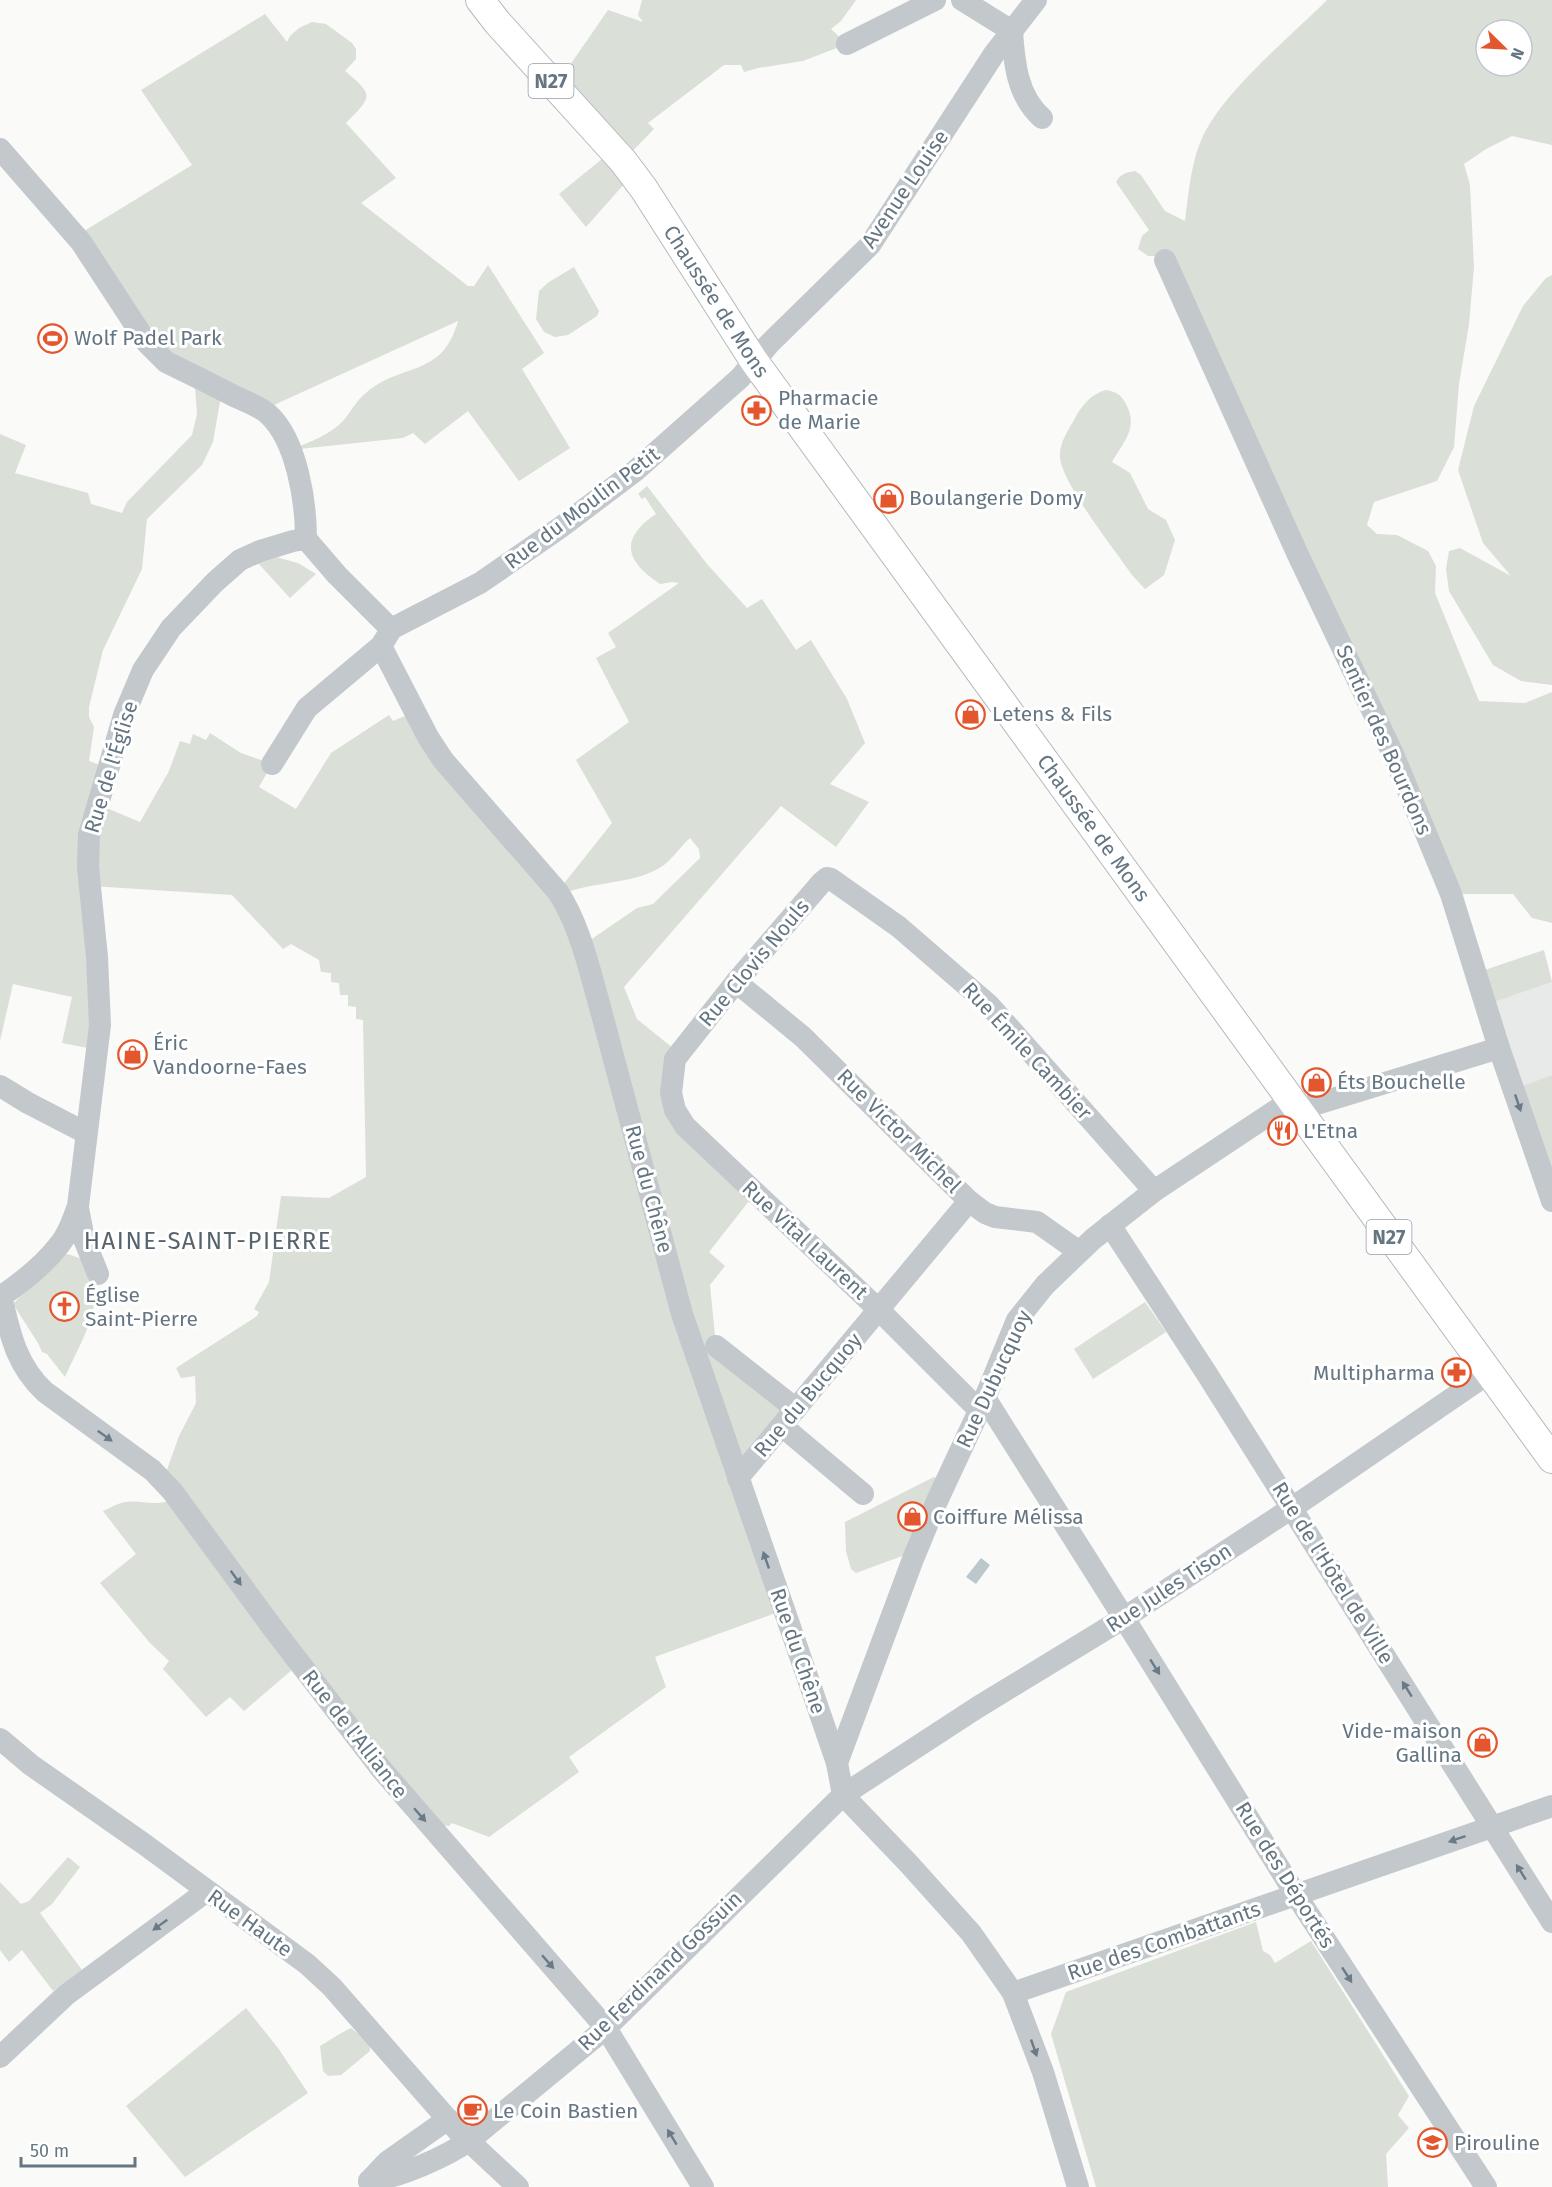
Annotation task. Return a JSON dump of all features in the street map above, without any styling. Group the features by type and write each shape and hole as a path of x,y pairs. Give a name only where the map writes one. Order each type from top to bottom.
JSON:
{"main road":[{"name":"Chaussée de Mons","path":"480,0 633,174 754,361 1293,1106 1552,1459"}],"street":[{"path":"847,44 935,0"},
{"path":"962,0 1012,31 1016,73 1029,103 1042,118"},
{"name":"Avenue Louise","path":"754,361 870,246 994,54 1036,0"},
{"path":"0,149 81,242 147,344 166,362 263,410 280,428 290,450 303,497 306,510 306,539 386,638"},
{"name":"Sentier des Bourdons","path":"1165,260 1298,555 1393,754 1451,894 1499,1048 1552,1201"},
{"name":"Rue du Moulin Petit","path":"272,764 308,708 386,638 480,583 561,527 635,471 740,378 754,361"},
{"name":"Rue de l'Église","path":"1,1297 32,1272 60,1244 78,1206 100,1025 88,852 89,835 124,715 143,670 171,628 214,582 240,561 260,551 306,539"},
{"name":"Rue du Chêne","path":"386,638 428,737 443,760 558,892 568,908 597,996 682,1314 837,1763 843,1795"},
{"name":"Rue Clovis Nouls","path":"679,1053 736,982 822,882 827,878 831,879"},
{"name":"Rue Émile Cambier","path":"831,879 899,927 989,1005 1154,1191"},
{"name":"Rue Victor Michel","path":"736,982 803,1037 969,1201 995,1217 1037,1222 1078,1251"},
{"name":"Rue Dubucquoy","path":"837,1763 937,1501 982,1404 1017,1320 1045,1285 1078,1251 1154,1191 1293,1106 1499,1048"},
{"name":"Rue Vital Laurent","path":"679,1053 673,1068 671,1093 675,1110 685,1126 982,1404 1124,1618"},
{"path":"0,1086 86,1133"},
{"name":"Rue du Bucquoy","path":"738,1478 969,1201"},
{"name":"Rue de l'Église","path":"78,1206 84,1239 98,1274"},
{"name":"Rue de l'Hôtel de Ville","path":"1110,1225 1292,1508 1552,1922"},
{"name":"Rue de l'Alliance","path":"1,1297 14,1348 33,1381 153,1470 163,1481 382,1770 606,2028 703,2187"},
{"path":"716,1346 863,1494"},
{"name":"Rue Jules Tison","path":"843,1795 978,1707 1124,1618 1292,1508 1489,1373"},
{"name":"Rue des Déportés","path":"1124,1618 1296,1895 1448,2132 1486,2187"},
{"name":"Rue Haute","path":"0,1740 31,1765 307,1964 332,1987 459,2130 518,2187"},
{"path":"843,1795 971,1933 1013,1993 1043,2072 1078,2187"},
{"name":"Rue Ferdinand Gossuin","path":"459,2130 606,2028 843,1795"},
{"name":"Rue des Combattants","path":"1013,1993 1552,1806"},
{"path":"0,2057 66,1995 207,1890"},
{"path":"373,2184 387,2163 459,2130"},
{"path":"373,2184 447,2153 459,2130"}],"shaded area":[{"path":"642,0 856,0 841,21 831,29 847,44 803,61 744,72 741,65 724,65 648,123 654,129 623,161 633,174 586,227 559,194 613,150 553,83 570,65 608,10 643,22 638,15"},
{"path":"1327,0 1552,0 1552,145 1512,136 1486,149 1464,164 1470,185 1474,267 1469,324 1459,384 1454,447 1437,481 1374,502 1367,525 1377,534 1397,535 1428,551 1436,566 1435,593 1479,701 1525,703 1552,692 1552,923 1532,918 1513,894 1451,894 1156,256 1148,256 1138,249 1142,236 1149,230 1116,182 1124,174 1135,171 1141,175 1165,211 1185,221 1194,164 1205,132 1244,80"},
{"path":"265,14 287,42 299,28 312,22 326,24 352,43 356,49 356,59 345,71 361,86 366,96 361,107 346,123 396,178 361,203 468,286 474,286 488,265 544,353 522,369 570,448 519,481 468,411 425,444 413,433 403,438 290,450 338,426 363,395 381,383 432,361 451,339 458,321 263,410 222,390 213,442 202,465 147,519 142,569 103,650 89,707 89,717 94,727 89,761 108,768 97,804 140,822 169,771 180,741 190,744 193,734 206,740 210,733 241,753 272,764 259,787 296,809 331,753 389,715 393,721 415,712 558,891 612,823 576,760 629,722 596,658 616,647 608,633 679,583 660,584 639,567 631,550 636,532 656,514 645,497 642,499 638,494 647,486 707,564 747,608 762,599 796,650 811,640 847,699 865,743 830,784 869,802 836,847 781,806 624,987 637,1019 679,1053 671,1093 749,1201 709,1252 725,1266 710,1285 716,1346 796,1409 738,1478 784,1610 655,1657 666,1687 569,1757 579,1772 489,1837 452,1823 449,1826 442,1825 300,1663 244,1711 230,1697 206,1717 163,1669 169,1661 150,1643 100,1583 136,1554 103,1511 126,1502 169,1501 163,1481 179,1436 196,1403 195,1376 181,1378 176,1368 257,1316 259,1312 254,1309 269,1282 281,1196 329,1198 366,1177 363,1020 356,1019 356,1007 348,1006 348,995 340,995 339,983 331,982 331,973 321,972 319,960 291,944 283,949 232,895 91,886 98,1050 62,1043 72,997 13,984 0,1041 0,434 26,445 15,473 88,493 91,504 122,513 127,502 192,435 197,414 195,387 166,362 76,236 192,165 141,90","holes":["690,838 699,849 700,858 653,904 637,908 583,945 568,892 642,876 664,865"]},
{"path":"574,267 599,311 597,316 568,335 555,337 544,332 536,319 539,291"},
{"path":"1552,275 1552,685 1521,681 1493,665 1449,591 1446,569 1449,551 1460,548 1511,576 1483,543 1458,470 1474,406 1523,306 1546,278"},
{"path":"1106,390 1117,393 1123,400 1131,422 1128,435 1112,462 1130,473 1148,509 1166,520 1175,540 1164,575 1145,589 1132,575 1080,500 1063,470 1060,458 1064,438 1080,410 1087,401"},
{"path":"276,557 298,563 316,574 290,598 257,562"},
{"path":"1544,950 1552,982 1486,1005 1476,973"},
{"path":"1552,982 1552,1075 1514,1089 1486,1005"},
{"path":"1552,1075 1552,1201 1514,1089"},
{"path":"61,1253 90,1262 95,1293 85,1335 65,1377 47,1354 42,1352 13,1304"},
{"path":"1145,1302 1166,1332 1093,1379 1074,1349"},
{"path":"934,1477 940,1478 905,1555 856,1573 851,1569 846,1551 845,1522"},
{"path":"981,1558 990,1565 976,1584 966,1577"},
{"path":"68,1857 80,1867 52,1904 40,1913 82,1970 53,1991 22,1950 9,1962 0,1950 0,1882 21,1904 29,1901"},
{"path":"1256,1922 1263,1951 1270,1955 1275,1963 1311,1941 1409,2096 1398,2115 1409,2128 1386,2154 1388,2187 1096,2187 1051,2034 1066,1992"},
{"path":"246,2008 278,2048 308,2093 185,2177 126,2106"},
{"path":"351,2028 370,2043 370,2051 341,2075 328,2076 323,2071 320,2046"}],"place":[{"name":"Wolf Padel Park","path":"53,338"},
{"name":"Pharmacie de Marie","path":"757,410"},
{"name":"Boulangerie Domy","path":"888,498"},
{"name":"Letens & Fils","path":"971,714"},
{"name":"Éric Vandoorne-Faes","path":"132,1055"},
{"name":"Éts Bouchelle","path":"1316,1082"},
{"name":"L'Etna","path":"1282,1131"},
{"name":"Église Saint-Pierre","path":"64,1307"},
{"name":"Multipharma","path":"1456,1373"},
{"name":"Coiffure Mélissa","path":"912,1517"},
{"name":"Vide-maison Gallina","path":"1483,1743"},
{"name":"Le Coin Bastien","path":"472,2111"},
{"name":"Pirouline","path":"1433,2143"}],"district":[{"name":"HAINE-SAINT-PIERRE","path":"208,1241"}]}
